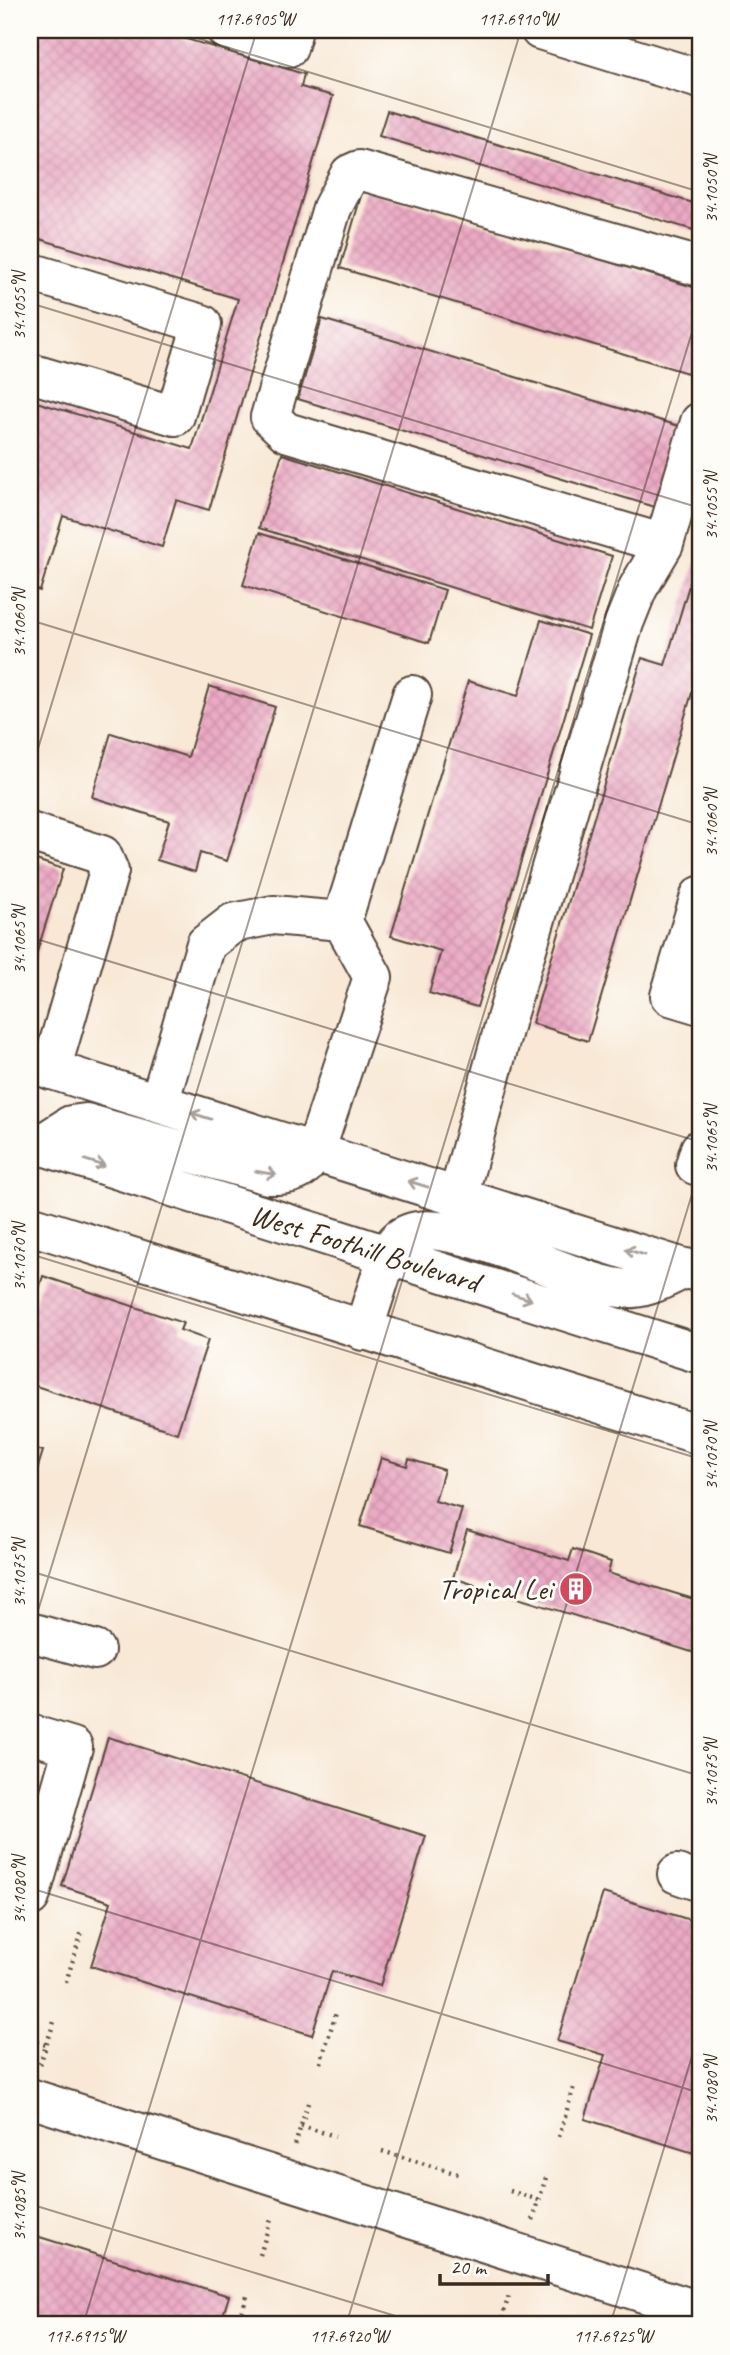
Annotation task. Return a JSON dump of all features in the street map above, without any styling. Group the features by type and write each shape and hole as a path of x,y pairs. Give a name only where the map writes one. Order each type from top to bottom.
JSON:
{"main road":[{"path":"226,30 288,48 293,30"},
{"path":"540,30 700,79"},
{"path":"664,544 286,432 270,417 332,208 350,174 359,170 700,267"},
{"path":"30,272 202,324 175,416 30,373"},
{"path":"458,1197 506,1019 624,623 638,588 664,544 700,422"},
{"path":"35,1144 71,1125 86,1123 268,1175 290,1175 307,1166 315,1152 373,977 342,921 412,695"},
{"path":"30,832 102,855 109,871 70,1004 40,1066 693,1270"},
{"path":"685,1001 700,896"},
{"path":"159,1103 206,944 233,922 274,915 342,921"},
{"name":"West Foothill Boulevard","path":"35,1144 700,1354"},
{"path":"30,1224 700,1436"},
{"path":"363,1331 388,1254 396,1240 411,1232 433,1230 464,1236 621,1288 649,1286 693,1270"},
{"path":"30,1632 95,1650"},
{"path":"30,1734 73,1747 30,1897"},
{"path":"34,2085 700,2311"}],"path":[{"path":"66,1982 82,1931"},
{"path":"320,2063 337,2010"},
{"path":"34,2085 55,2019"},
{"path":"30,2040 46,2045"},
{"path":"559,2137 574,2086"},
{"path":"292,2152 309,2100"},
{"path":"301,2126 335,2136"},
{"path":"382,2151 461,2175"},
{"path":"531,2226 547,2174"},
{"path":"510,2191 539,2200"},
{"path":"260,2255 273,2212"},
{"path":"500,2325 510,2292"},
{"path":"238,2325 248,2293"}],"building":[{"path":"30,30 156,30 304,74 301,87 333,96 209,510 176,500 162,547 63,516 40,591 30,588 30,400 192,449 238,299 30,236"},
{"path":"387,111 700,205 700,232 379,136"},
{"path":"363,189 700,289 700,353 694,375 340,268"},
{"path":"322,319 679,426 655,507 298,399"},
{"path":"282,454 612,556 589,630 259,528"},
{"path":"259,533 445,590 429,643 243,585"},
{"path":"700,549 700,666 588,1041 532,1023 642,658 665,665"},
{"path":"541,620 589,635 477,1007 429,993 441,951 391,936 468,681 518,696"},
{"path":"209,686 275,707 227,861 200,853 195,872 157,860 169,821 92,797 111,733 188,757"},
{"path":"30,858 63,869 30,974"},
{"path":"43,1276 183,1323 180,1330 208,1340 177,1433 30,1384 30,1317"},
{"path":"30,1447 43,1451 30,1493"},
{"path":"381,1458 407,1466 409,1459 444,1470 435,1501 462,1509 449,1553 360,1526"},
{"name":"Tropical Lei","path":"467,1530 569,1561 573,1549 611,1562 608,1573 700,1601 700,1637 695,1653 453,1578"},
{"path":"108,1737 426,1836 380,1986 332,1971 312,2035 91,1966 111,1902 62,1886"},
{"path":"603,1893 700,1923 700,2155 585,2119 605,2055 557,2041"},
{"path":"30,2234 229,2296 220,2325 30,2325"}],"place":[{"name":"Tropical Lei","path":"576,1589"}]}
